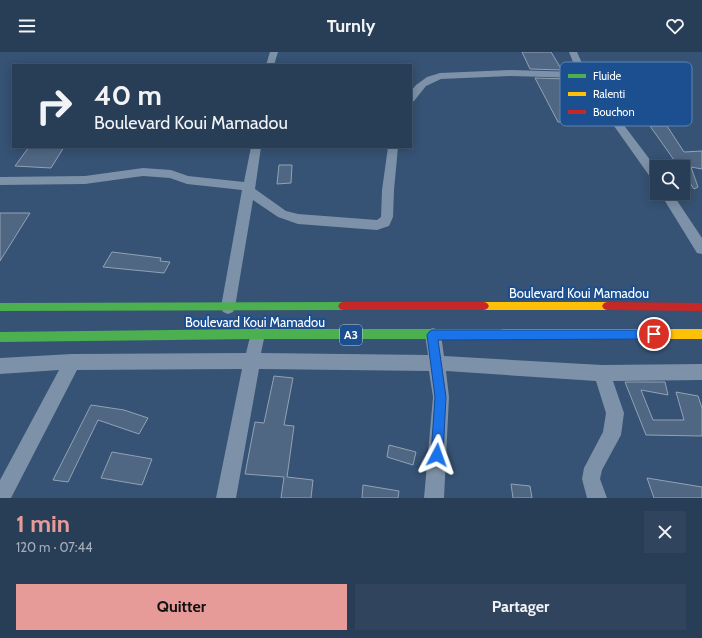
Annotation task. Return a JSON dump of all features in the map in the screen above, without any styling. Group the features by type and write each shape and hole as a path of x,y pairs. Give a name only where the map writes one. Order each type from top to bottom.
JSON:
{"main road":[{"name":"Boulevard Koui Mamadou","path":"0,307 702,307"},
{"name":"Boulevard Koui Mamadou","path":"0,337 257,334 702,334"}],"street":[{"path":"270,64 274,52"},
{"path":"574,52 578,62"},
{"path":"412,97 415,90 422,84 440,76 511,73 560,74"},
{"path":"621,126 650,167"},
{"path":"228,307 256,148"},
{"path":"0,181 85,180 143,172 171,174 187,180 249,188 282,214 298,220 377,225 384,222 387,217 388,190 393,148"},
{"path":"670,200 702,249"},
{"path":"226,498 257,334"},
{"path":"432,335 441,397 434,498"},
{"path":"0,366 72,362 252,361 436,363 602,373 702,372"},
{"path":"1,498 72,362"},
{"path":"597,498 591,479 593,468 612,435 615,413 602,373"}],"building":[{"path":"522,52 551,52 560,67 560,70 530,69"},
{"path":"535,78 560,79 560,122 558,122"},
{"path":"650,126 667,126 684,152 702,151 702,169 691,167 698,187 694,189 690,183 690,160 674,160"},
{"path":"28,148 63,148 51,168 15,166"},
{"path":"279,165 292,165 291,183 277,184"},
{"path":"0,213 30,213 0,261"},
{"path":"112,252 161,258 160,261 170,262 164,273 103,267"},
{"path":"274,376 293,378 284,425 294,426 287,477 313,480 311,498 281,498 284,477 245,474 255,422 264,423"},
{"path":"625,382 665,382 668,395 641,390 653,420 684,420 676,392 698,396 702,408 702,436 646,435"},
{"path":"91,405 124,410 148,418 139,434 98,420 68,482 53,480"},
{"path":"389,445 416,452 413,465 387,457"},
{"path":"112,452 152,459 142,485 101,478"},
{"path":"647,478 702,487 702,498 654,498"},
{"path":"511,484 530,486 532,498 513,498"},
{"path":"363,485 399,491 398,498 362,498"}],"traffic: fast":[{"path":"0,307 343,306"},
{"path":"0,337 257,334 503,334"}],"traffic: slow":[{"path":"484,306 607,306"},
{"path":"503,334 702,334"}],"traffic: jam":[{"path":"343,306 484,306"},
{"path":"607,306 702,307"}],"route":[{"path":"437,455 441,397 432,335 654,334"}]}
